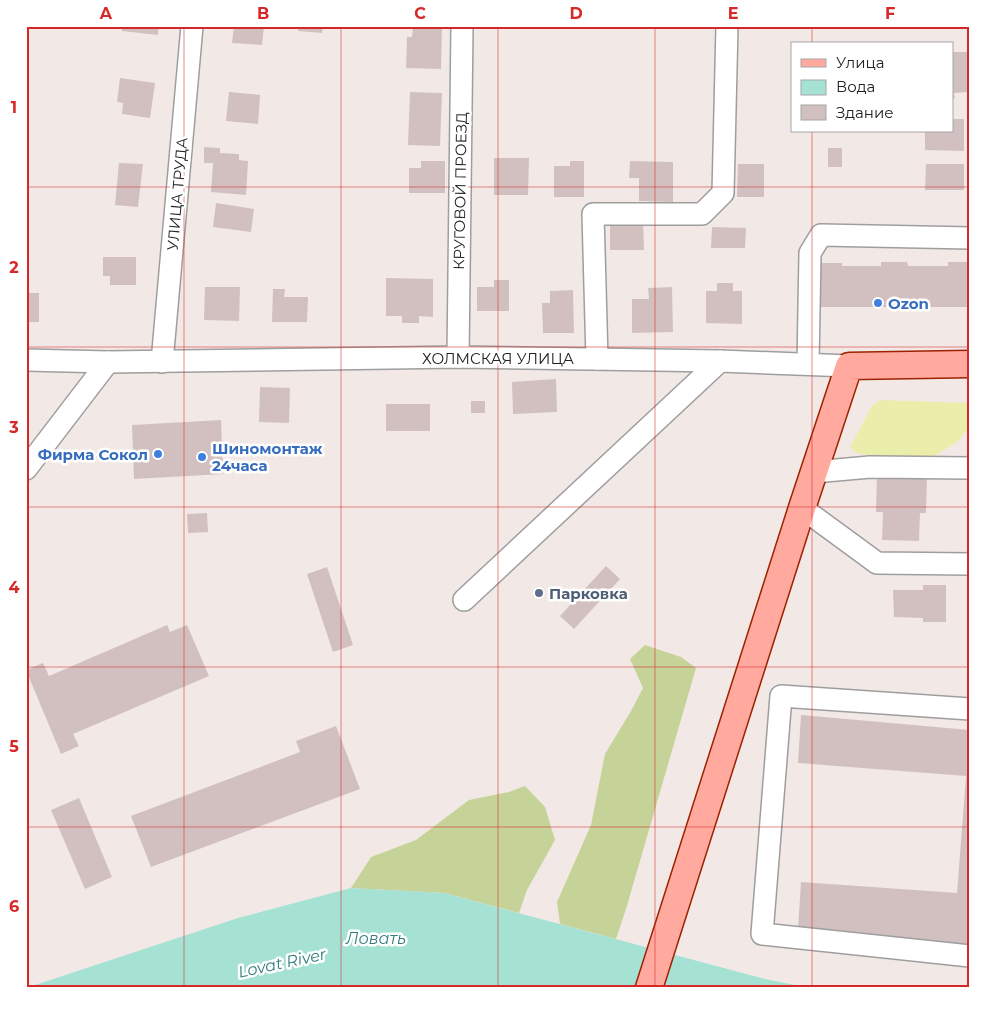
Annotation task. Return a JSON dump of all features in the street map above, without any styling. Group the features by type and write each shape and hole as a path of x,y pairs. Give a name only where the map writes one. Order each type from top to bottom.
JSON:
{"main road":[{"name":"ХОЛМСКАЯ УЛИЦА","path":"849,366 970,364"},
{"path":"649,988 849,366"}],"street":[{"name":"УЛИЦА ТРУДА","path":"162,362 192,26"},
{"name":"КРУГОВОЙ ПРОЕЗД","path":"458,357 462,26"},
{"path":"597,359 593,214 702,214 723,193 727,26"},
{"path":"808,364 810,254 821,235 970,238"},
{"name":"ХОЛМСКАЯ УЛИЦА","path":"26,360 162,362 458,357 720,361 849,366"},
{"path":"464,600 720,361"},
{"path":"26,469 108,362"},
{"path":"814,472 870,467 970,468"},
{"path":"802,508 877,563 970,564"},
{"path":"970,709 781,696 762,934 970,956"}],"shaded area":[{"path":"880,400 970,403 970,426 956,443 932,457 866,455 854,452 850,447 872,406"},
{"path":"645,645 681,657 696,668 616,939 560,924 557,902 591,825 605,754 643,688 630,659"},
{"path":"525,786 545,807 555,840 527,890 519,913 444,893 351,888 371,857 416,840 469,800 509,792"}],"water":[{"name":"Ловать","path":"351,888 444,893 765,979 810,988 26,988 26,986 35,985 238,918"}],"building":[{"path":"122,26 159,26 158,35 122,31"},
{"path":"234,26 264,26 262,45 232,43"},
{"path":"299,26 323,26 322,33 298,31"},
{"path":"413,26 442,26 441,69 406,68 407,37 412,37"},
{"path":"908,26 947,26 947,29 908,29"},
{"path":"954,52 967,52 968,92 954,93"},
{"path":"120,78 155,83 150,118 122,114 123,103 117,102"},
{"path":"229,92 260,95 258,124 226,121"},
{"path":"410,92 442,93 440,146 408,145"},
{"path":"954,119 964,119 964,151 925,150 925,132 954,132"},
{"path":"204,147 220,148 220,153 239,154 239,160 248,161 246,195 211,192 213,163 204,163"},
{"path":"828,148 842,148 842,167 828,167"},
{"path":"494,158 529,158 528,195 494,195"},
{"path":"421,161 445,161 445,193 409,193 409,168 421,168"},
{"path":"570,161 584,161 584,197 554,197 554,166 570,166"},
{"path":"630,161 673,162 673,202 639,201 639,178 629,178"},
{"path":"119,163 143,164 138,207 115,205"},
{"path":"738,164 764,164 764,197 737,197"},
{"path":"926,164 964,164 964,190 925,190"},
{"path":"216,203 254,209 251,232 213,227"},
{"path":"643,219 644,250 610,250 610,220"},
{"path":"712,227 746,228 745,248 711,248"},
{"path":"103,257 136,257 136,285 110,285 110,276 103,276"},
{"path":"881,262 907,262 908,266 948,266 948,262 967,262 967,307 820,307 820,263 842,263 842,266 881,266"},
{"path":"386,278 433,279 433,317 419,316 419,323 402,323 402,316 386,316"},
{"path":"494,280 509,280 509,311 477,311 477,287 494,287"},
{"path":"717,283 733,283 733,291 742,291 742,324 706,323 706,291 717,291"},
{"path":"205,287 240,287 239,321 204,320"},
{"path":"672,287 673,332 632,333 632,299 649,299 648,288"},
{"path":"273,289 285,289 284,297 308,297 307,322 272,322"},
{"path":"573,290 574,333 543,333 542,303 550,303 550,291"},
{"path":"26,293 39,293 39,322 26,322"},
{"path":"556,379 557,412 513,414 512,382"},
{"path":"260,387 290,388 289,423 259,422"},
{"path":"471,401 485,401 485,413 471,413"},
{"path":"386,404 430,404 430,431 386,431"},
{"path":"221,420 223,474 134,479 132,425"},
{"path":"877,474 927,475 926,513 920,513 919,541 882,540 883,512 876,512"},
{"path":"207,513 208,532 188,533 187,514"},
{"path":"606,566 620,579 574,629 560,616"},
{"path":"327,567 353,645 333,652 307,574"},
{"path":"923,585 946,585 946,622 923,622 923,618 894,617 893,590 923,590"},
{"path":"167,625 170,632 187,625 209,676 73,734 79,746 61,754 26,670 43,663 49,676"},
{"path":"801,715 970,730 970,945 798,929 801,882 957,893 966,776 798,763"},
{"path":"336,726 360,789 151,867 131,816 300,752 296,741"},
{"path":"79,798 112,877 85,889 51,810"}],"place":[{"name":"Ozon","path":"878,303"},
{"name":"Фирма Сокол","path":"158,454"},
{"name":"Шиномонтаж 24часа","path":"202,457"},
{"name":"Парковка","path":"539,593"}],"water label":[{"name":"Lovat River","path":"282,963"}]}
